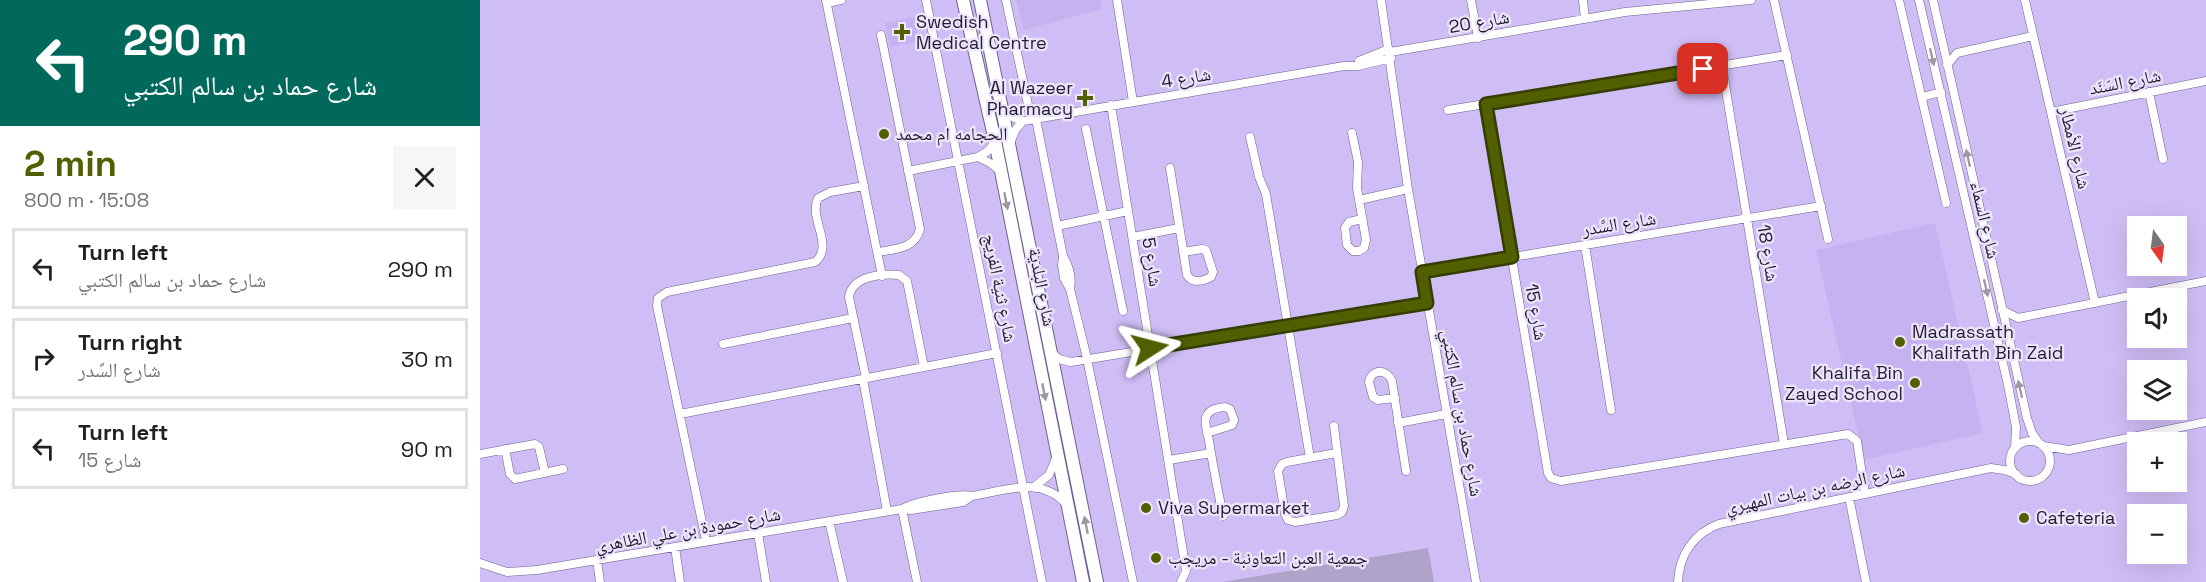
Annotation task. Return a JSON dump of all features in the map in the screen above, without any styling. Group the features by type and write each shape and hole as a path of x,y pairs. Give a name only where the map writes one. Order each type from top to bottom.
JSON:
{"main road":[{"name":"شارع البلدية","path":"963,0 994,141 1083,582"},
{"name":"شارع البلدية","path":"980,0 1097,582"}],"street":[{"path":"841,0 826,2 882,276"},
{"name":"شارع ثنية الفريج","path":"926,0 1042,582"},
{"path":"1006,0 1030,120 1057,226 1065,283 1070,289 1087,359 1133,582"},
{"path":"1117,0 1133,102"},
{"name":"شارع حماد بن سالم الكتبي","path":"1382,0 1408,189 1476,582"},
{"path":"1471,0 1478,38"},
{"path":"1583,0 1586,19"},
{"name":"شارع 20","path":"1390,53 1625,12 1716,1 1751,0"},
{"path":"1774,0 1828,239"},
{"path":"1899,0 1946,203"},
{"name":"شارع السماء","path":"1919,0 2010,397 2016,427 2014,450"},
{"name":"شارع السماء","path":"1933,0 2029,423 2041,445"},
{"name":"شارع الأمطار","path":"2025,0 2095,303"},
{"path":"878,252 909,246 920,229 881,35"},
{"path":"1943,46 1957,53 2033,36"},
{"name":"شارع 4","path":"1030,120 1353,65 1390,53"},
{"path":"1947,64 1957,53"},
{"path":"1448,110 1787,55"},
{"name":"شارع 18","path":"1722,66 1784,444"},
{"name":"شارع السَنَد","path":"2051,112 2206,81"},
{"path":"1922,97 1941,92"},
{"path":"2149,92 2163,159"},
{"name":"شارع 15","path":"1486,104 1548,474 1553,480 1561,481 1784,444"},
{"name":"شارع 5","path":"1111,105 1186,571 1181,582"},
{"path":"1002,109 1014,118 1030,120"},
{"path":"1010,146 1016,129 1030,120"},
{"path":"1086,129 1123,311"},
{"path":"1352,133 1358,162 1356,183 1362,219"},
{"path":"1250,137 1259,177 1266,194 1310,458"},
{"path":"908,171 978,157 988,151 994,141"},
{"path":"978,157 1000,171"},
{"path":"1170,168 1179,228 1183,252 1187,275 1195,281 1211,277 1213,272 1208,252 1202,249 1183,252"},
{"path":"706,542 657,306 658,298 667,292 815,262 823,250 815,208 818,198 830,192 864,186"},
{"path":"1359,200 1408,189"},
{"name":"شارع السَّدر","path":"1422,272 1821,206"},
{"path":"1057,226 1128,211"},
{"path":"1133,237 1179,228"},
{"path":"1585,245 1611,410"},
{"path":"887,511 849,297 852,286 862,280 882,276 899,275 907,281 924,367"},
{"path":"2002,310 2018,318 2206,281"},
{"path":"1050,351 1059,359 1071,362 1427,303"},
{"path":"723,344 853,318"},
{"path":"2007,332 2018,318"},
{"path":"680,414 997,353"},
{"path":"1057,384 1061,371 1071,362"},
{"path":"1395,398 1406,471"},
{"path":"1398,423 1446,414"},
{"path":"2041,445 2049,454 2046,472 2038,478 2023,479 2016,474 2010,461 2014,450 2026,441 2069,450 2206,422"},
{"path":"1334,426 1344,506 1342,512 1337,515 1292,522 1285,514 1279,469 1284,462 1336,453"},
{"path":"1208,434 1222,516"},
{"path":"1784,444 1851,435 1857,441 1865,494"},
{"path":"480,454 531,444 537,445 545,473"},
{"path":"505,449 513,478 518,479 563,469"},
{"name":"شارع الرضه بن بيات المهيري","path":"1991,468 2014,450"},
{"path":"2049,464 2069,450"},
{"path":"1034,487 1049,475 1056,453"},
{"path":"1168,460 1211,453"},
{"name":"شارع الرضه بن بيات المهيري","path":"1678,582 1682,561 1689,547 1699,535 1712,526 1991,468 2016,474"},
{"name":"شارع حمودة بن علي الظاهري","path":"480,564 507,572 520,572 887,511 911,510 963,502 972,496 1024,488 1034,487 1052,491 1067,505"},
{"path":"1849,497 1866,582"},
{"path":"902,509 917,582"},
{"path":"830,521 843,582"},
{"path":"758,533 766,582"},
{"path":"675,548 681,582"},
{"path":"597,560 600,582"}],"shaded area":[{"path":"1016,0 1100,0 1102,9 1024,30"},
{"name":"Swedish Medical Centre","path":"914,17 919,41 890,47 885,23"},
{"name":"Madrassath Khalifath Bin Zaid","path":"1935,223 1983,433 1864,460 1816,250"},
{"path":"1428,548 1434,582 1222,582"}],"place":[{"name":"Swedish Medical Centre","path":"902,32"},
{"name":"Al Wazeer Pharmacy","path":"1085,98"},
{"name":"الحجامه ام محمد","path":"884,134"},
{"name":"Madrassath Khalifath Bin Zaid","path":"1900,342"},
{"name":"Khalifa Bin Zayed School","path":"1915,383"},
{"name":"Viva Supermarket","path":"1146,508"},
{"name":"Cafeteria","path":"2024,518"},
{"name":"جمعية العبن التعاونبة - مريجب","path":"1156,558"}],"route":[{"path":"1150,348 1427,303 1422,272 1512,257 1486,104 1703,69"}]}
